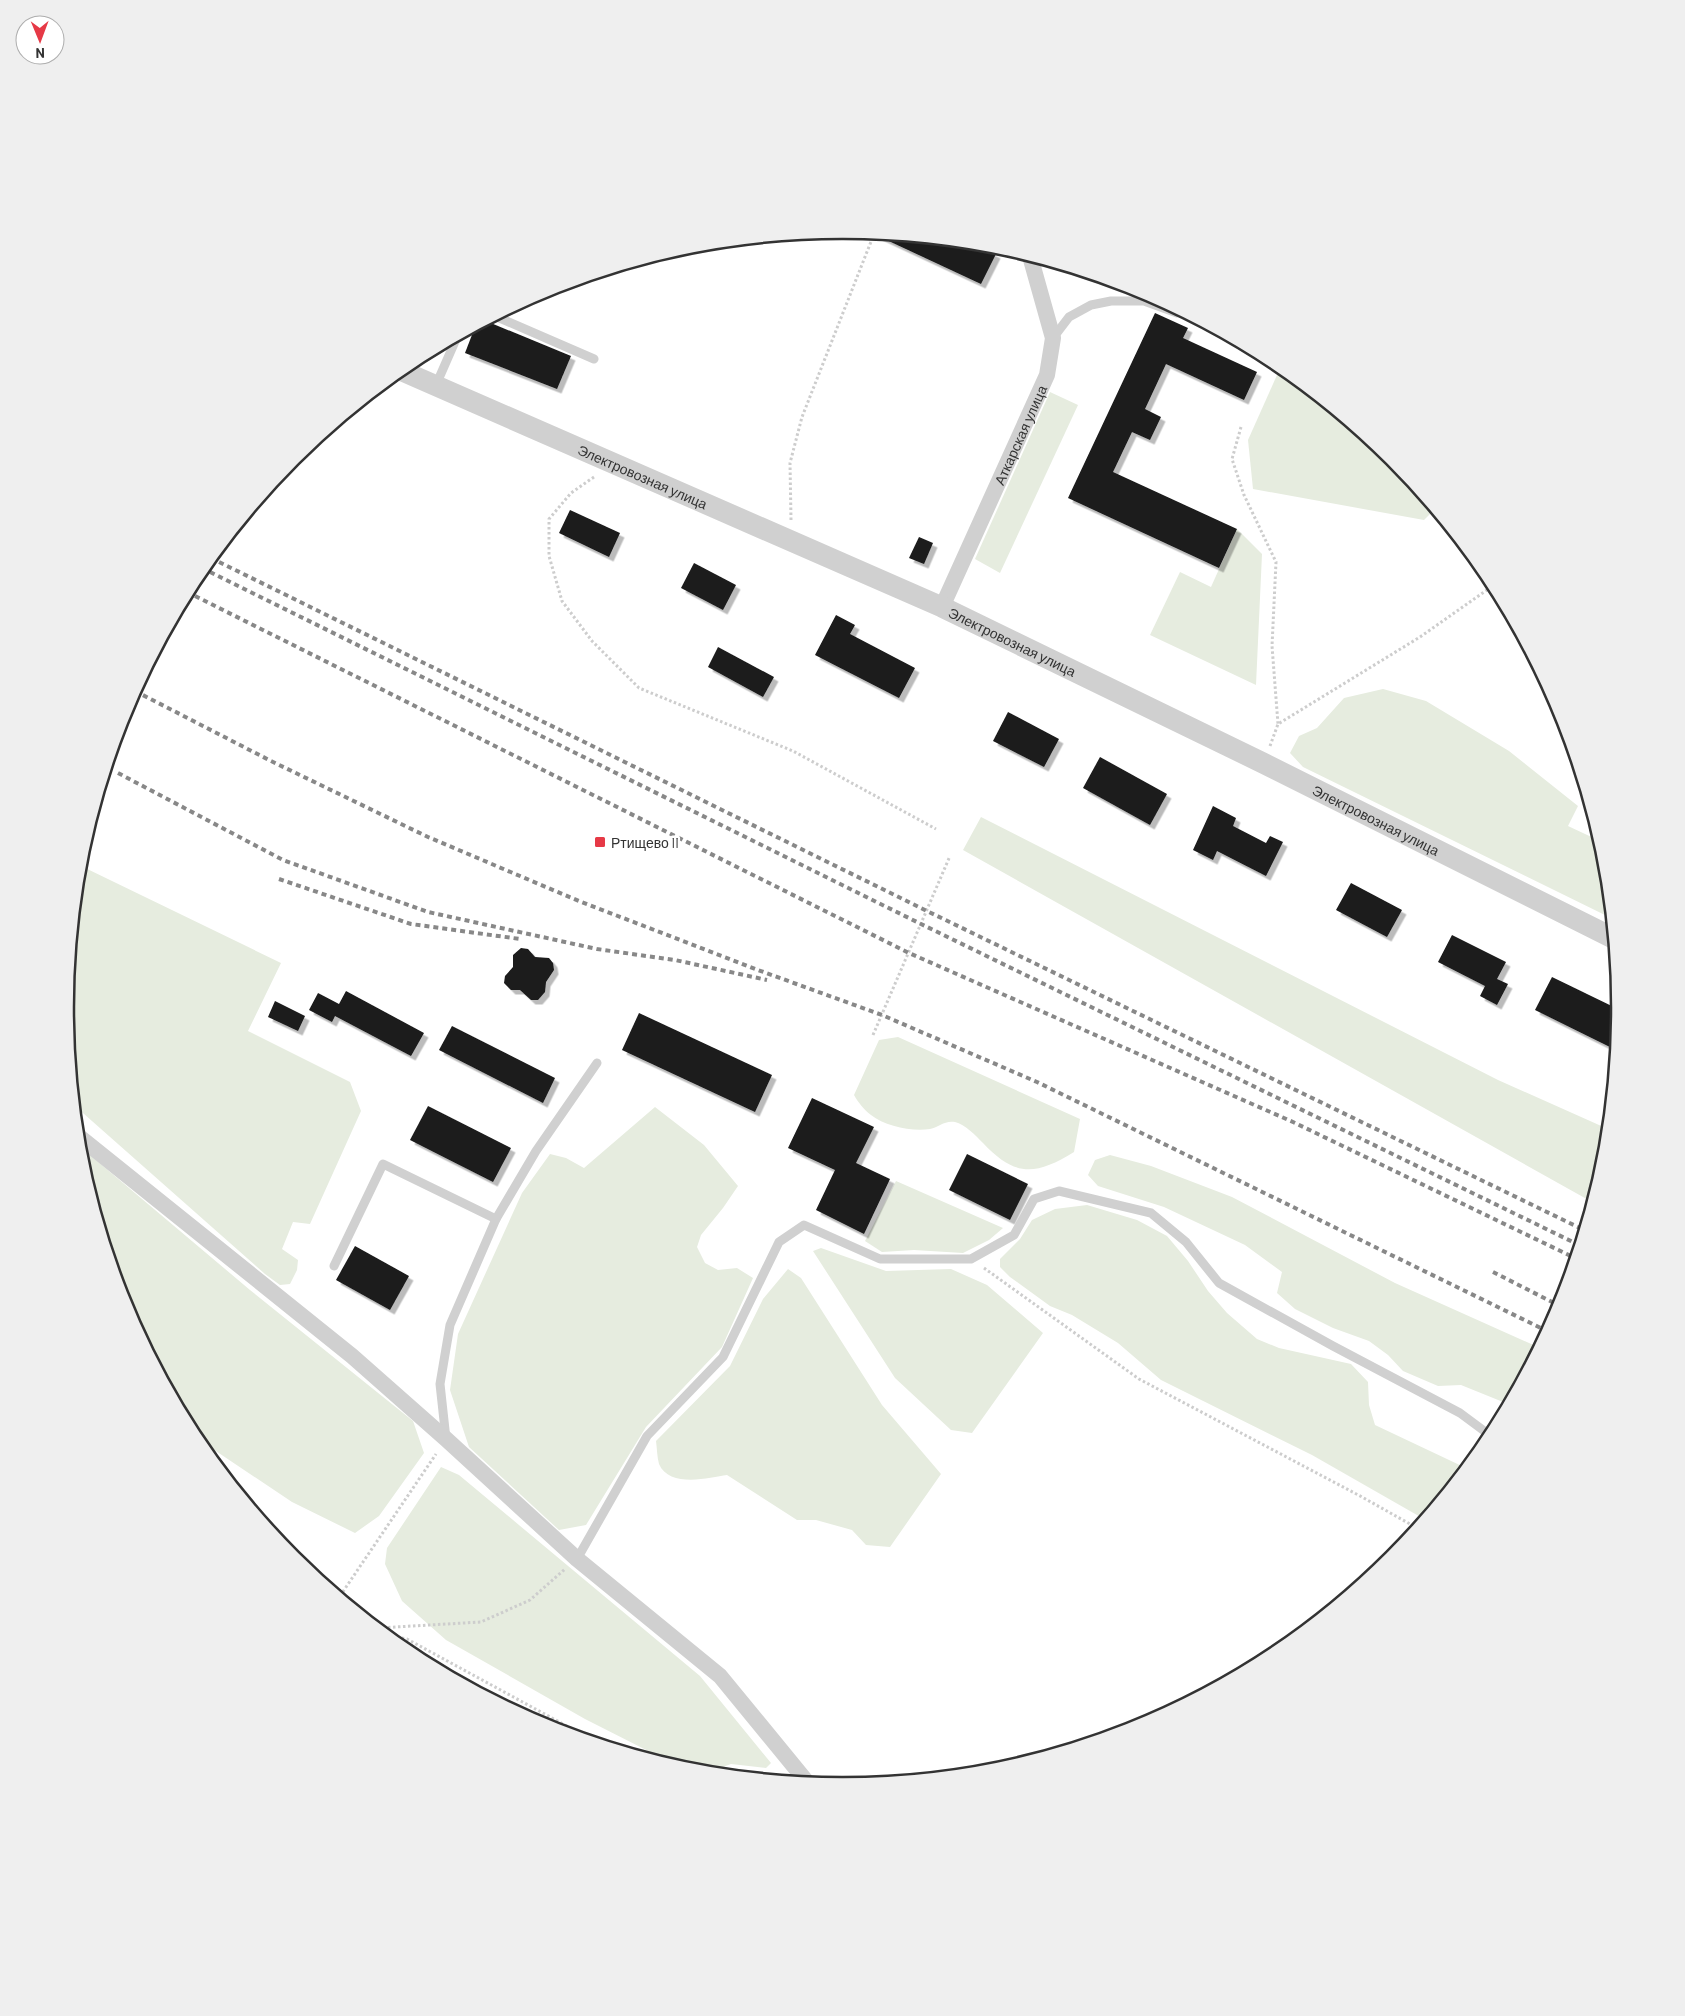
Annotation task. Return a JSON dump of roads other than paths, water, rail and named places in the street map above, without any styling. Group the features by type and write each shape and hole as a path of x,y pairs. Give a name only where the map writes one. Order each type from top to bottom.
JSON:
{"street":[{"name":"Аткарская улица","path":"942,607 1047,375 1052,338 1032,263"},
{"name":"Электровозная улица","path":"409,374 942,607 1263,763 1608,935"},
{"path":"86,1141 352,1356 577,1559 720,1676 801,1775"}],"lane":[{"path":"1052,338 1069,317 1091,305 1111,300 1144,301"},
{"path":"502,319 594,359"},
{"path":"436,385 454,345"},
{"path":"446,1439 440,1384 450,1325 496,1219 536,1151 598,1064"},
{"path":"334,1266 384,1164 496,1219"},
{"path":"577,1559 647,1436 723,1357 779,1242 804,1225 880,1258 971,1259 1014,1235 1034,1199 1059,1191 1151,1213 1186,1242 1219,1283 1460,1413 1484,1431"}],"railway":[{"path":"217,561 927,911 1579,1227"},
{"path":"210,572 921,924 1574,1243"},
{"path":"194,596 909,953 1293,1122 1570,1256"},
{"path":"141,694 271,761 428,837 579,901 758,970 882,1015 1037,1082 1541,1328"},
{"path":"118,773 283,860 428,912 597,949 675,960 767,980"},
{"path":"279,879 411,924 520,939"},
{"path":"1493,1272 1553,1302"}],"place":[{"name":"Ртищево II","path":"600,842"}]}
